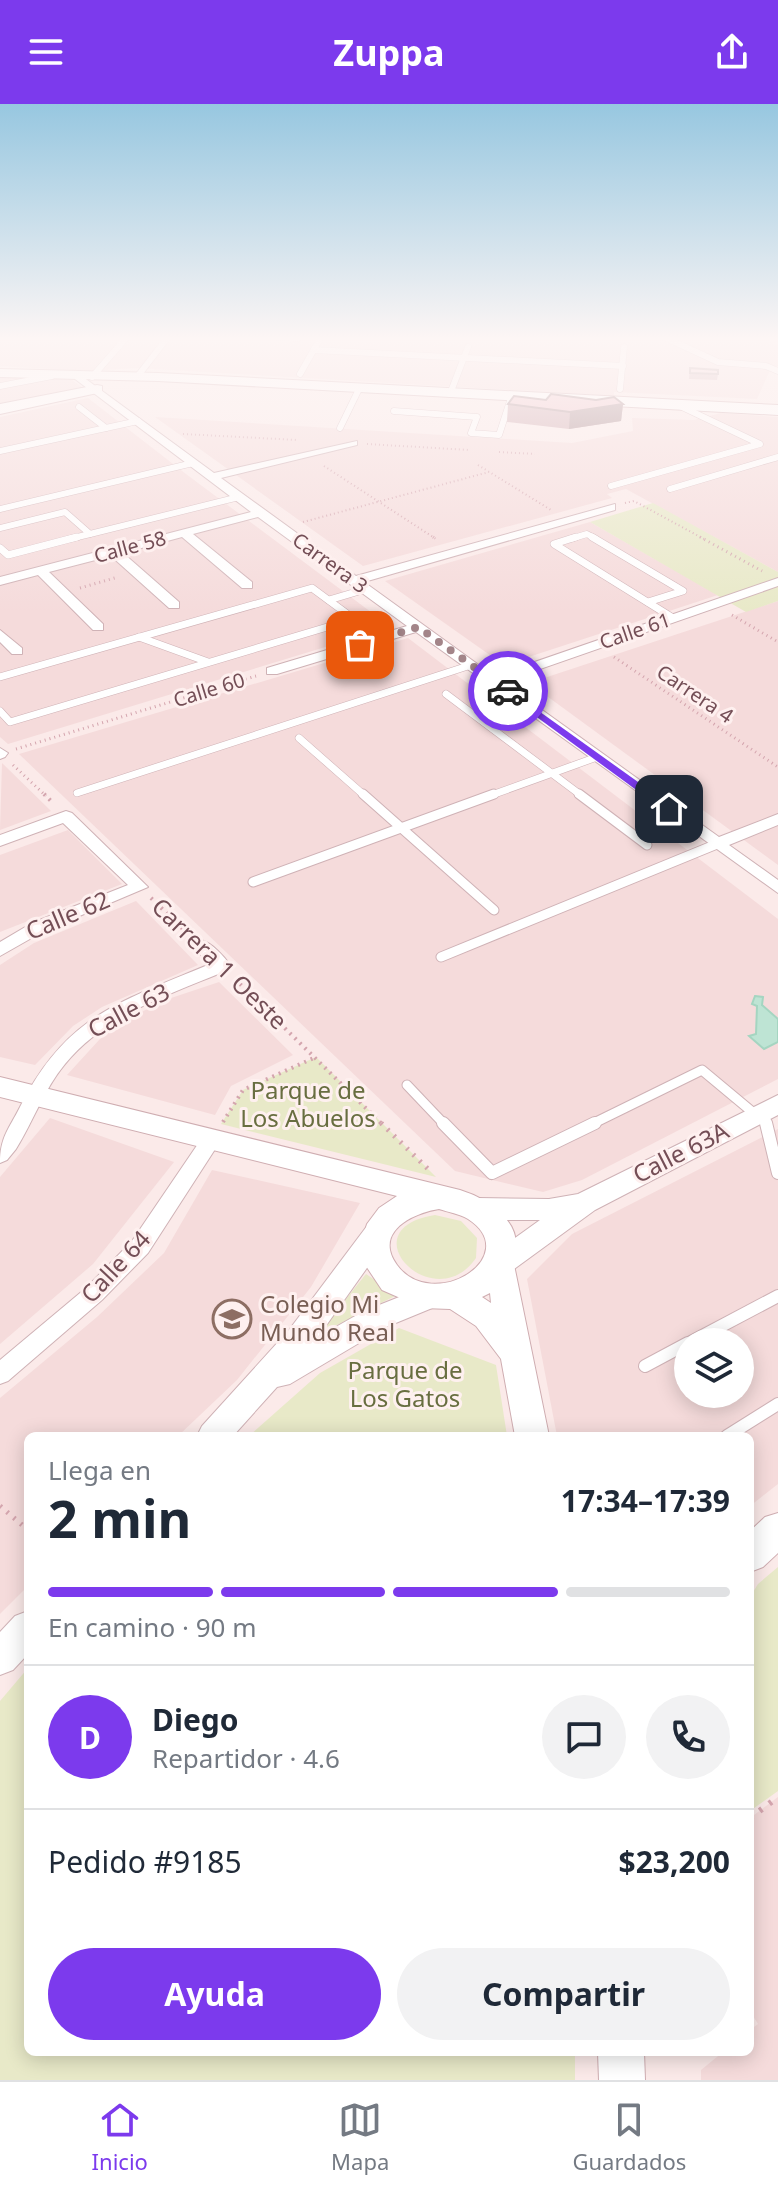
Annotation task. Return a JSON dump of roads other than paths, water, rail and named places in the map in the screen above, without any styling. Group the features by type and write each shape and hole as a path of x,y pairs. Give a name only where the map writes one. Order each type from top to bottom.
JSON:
{"main road":[{"path":"0,1087 216,1132 469,1205 492,1220 500,1234 504,1249 500,1264 531,1432"},
{"path":"367,1178 380,1200 381,1227 375,1250 381,1266 393,1280 410,1290 443,1295 487,1317 518,1358"},
{"path":"381,1227 400,1208 419,1201 439,1198 469,1205"},
{"path":"443,1295 482,1284 500,1264"},
{"path":"754,1551 778,1529"},
{"path":"621,2056 622,2080"}],"street":[{"name":"Carrera 3","path":"149,429 778,888"},
{"path":"212,477 353,443"},
{"path":"360,585 611,507"},
{"name":"Calle 58","path":"0,581 260,513"},
{"path":"184,533 247,585"},
{"path":"113,551 174,605"},
{"path":"40,570 98,627"},
{"name":"Calle 61","path":"493,681 778,582"},
{"name":"Calle 60","path":"272,671 418,627"},
{"path":"0,634 17,651"},
{"name":"Carrera 1 Oeste","path":"0,841 66,816 139,887"},
{"path":"717,844 778,819"},
{"name":"Calle 62","path":"0,950 38,927 139,887"},
{"name":"Carrera 1 Oeste","path":"201,946 222,966"},
{"name":"Calle 63","path":"0,1155 11,1143 55,1063 74,1041 97,1024 137,1003 222,966"},
{"name":"Calle 63A","path":"500,1264 585,1203 766,1110"},
{"name":"Calle 64","path":"0,1374 71,1314 140,1247 216,1132"},
{"name":"Calle 63A","path":"469,1205 549,1210 585,1203"},
{"path":"217,1432 259,1389 332,1299 381,1227"},
{"path":"259,1389 300,1361 375,1319 443,1295"},
{"path":"0,1658 24,1632"}],"lane":[{"path":"0,451 100,429"},
{"path":"472,429 471,433 499,435 501,429"},
{"path":"611,486 760,444 729,429"},
{"path":"670,489 778,457"},
{"path":"0,509 193,463"},
{"path":"0,548 8,555 239,497"},
{"path":"0,528 65,512 90,534"},
{"path":"648,602 683,591 587,534 554,544 673,618"},
{"path":"329,600 360,585"},
{"path":"0,677 312,588 354,619 10,722 0,711"},
{"path":"139,637 208,662"},
{"path":"77,793 471,665"},
{"path":"446,694 647,845"},
{"path":"299,738 494,910"},
{"path":"253,882 597,757"},
{"path":"441,957 717,844"},
{"path":"407,1085 492,1173 702,1070 766,1110 778,1173"},
{"path":"717,1328 778,1296"},
{"path":"645,1366 674,1351"},
{"path":"733,1432 778,1404"}],"place":[{"name":"Colegio Mi Mundo Real","path":"232,1319"}],"park label":[{"name":"Parque de Los Abuelos","path":"308,1105"},
{"name":"Parque de Los Gatos","path":"405,1385"}]}
